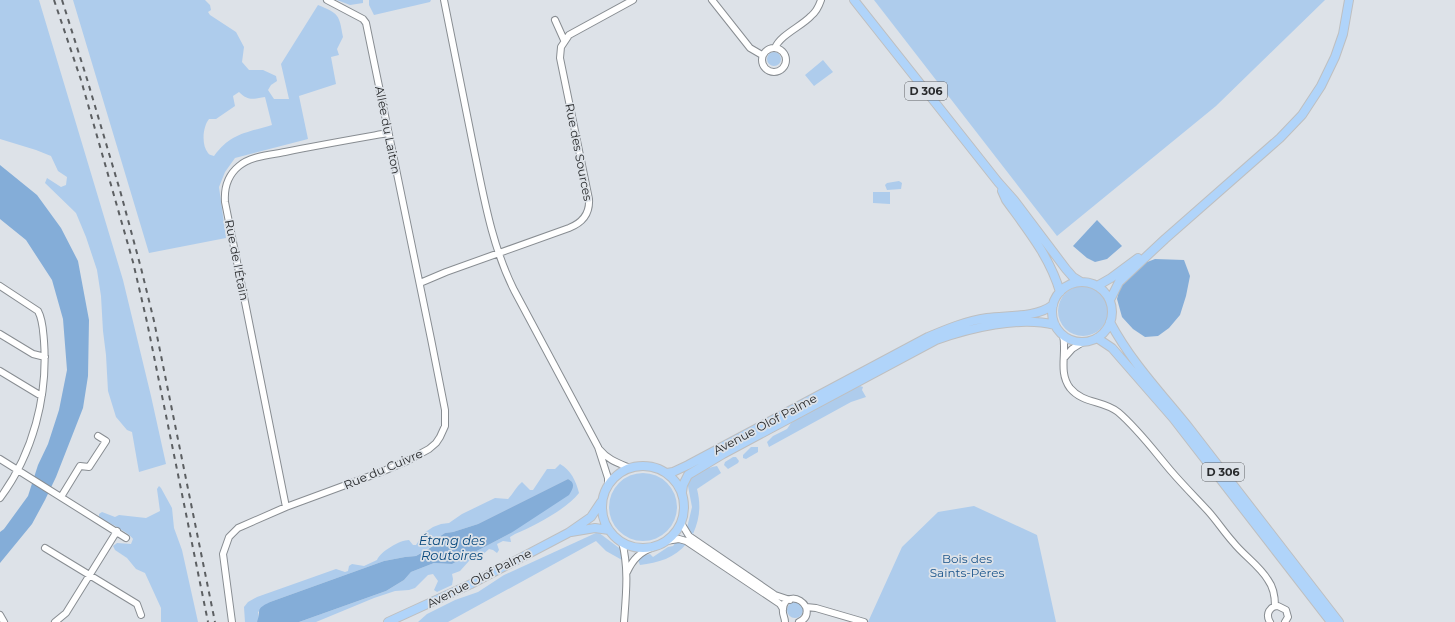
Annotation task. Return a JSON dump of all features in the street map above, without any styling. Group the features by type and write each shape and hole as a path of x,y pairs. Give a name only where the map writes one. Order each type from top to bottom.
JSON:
{"main road":[{"name":"D 306","path":"854,0 998,182 1014,200 1066,269 1073,277 1081,282"},
{"path":"1110,300 1119,282 1165,239 1280,138 1302,115 1321,86 1335,57 1343,34 1349,0"},
{"name":"D 306","path":"998,182 1006,200 1046,257 1055,276 1060,292"},
{"path":"1097,286 1111,278 1165,239"},
{"path":"863,375 928,337 952,327 986,318 1044,311 1052,305 1060,292 1073,283 1081,282 1097,286 1110,300 1112,314 1105,331 1091,341 1083,342 1072,340 1063,335 1055,326 1052,316 1052,305"},
{"name":"D 306","path":"1110,322 1135,363 1190,429 1339,622"},
{"path":"863,375 924,346 962,331 984,326 1018,323 1045,323 1055,326"},
{"name":"D 306","path":"1097,338 1112,348 1173,418 1331,622"},
{"name":"Avenue Olof Palme","path":"667,473 688,465 863,375"},
{"name":"Avenue Olof Palme","path":"682,492 685,479 692,472 863,375"},
{"path":"639,466 658,468 667,473 676,482 682,492 684,504 681,523 678,530 666,541 654,547 637,548 622,542 609,530 603,515 602,499 608,486 617,475 630,468 639,466"},
{"name":"Avenue Olof Palme","path":"388,622 471,584 568,533 591,517 602,499"},
{"name":"Avenue Olof Palme","path":"568,533 595,528 609,530"}],"street":[{"name":"Allée du Laiton","path":"327,0 366,22 420,283"},
{"path":"444,0 487,213 498,254 514,290 598,447 608,478 608,486"},
{"path":"555,20 564,40 569,35 633,0"},
{"path":"712,0 750,48 762,55"},
{"path":"775,48 783,38 812,16 821,0"},
{"name":"Rue des Sources","path":"420,283 446,272 576,225 588,212 589,199 560,58 561,47 564,40"},
{"path":"770,48 775,48 784,54 786,59 785,64 778,72 772,72 763,66 761,61 762,55 765,51 770,48"},
{"name":"Rue de l'Étain","path":"286,507 225,202 225,188 235,169 248,160 388,133"},
{"name":"Rue du Cuivre","path":"232,622 223,554 229,538 238,528 286,507 407,461 429,449 440,437 445,426 445,410 420,283"},
{"path":"0,286 38,311 42,323 45,357 42,395 29,446 17,470 0,498"},
{"path":"0,334 33,354 45,357"},
{"path":"1063,335 1063,369 1069,387 1080,397 1086,400 1100,403 1112,408 1137,431 1189,492 1209,512 1238,548 1253,561 1267,578 1273,590 1275,606"},
{"path":"1064,358 1072,349 1083,342"},
{"path":"0,371 42,395"},
{"path":"61,497 80,466 89,467 106,441 98,436"},
{"path":"598,447 607,458 630,468"},
{"path":"0,459 126,538"},
{"path":"681,523 689,536 775,595 790,600"},
{"path":"55,622 66,613 117,531"},
{"path":"666,541 679,539 686,541 780,604 787,621"},
{"path":"622,542 627,574 624,622"},
{"path":"627,574 635,558 645,550 654,547"},
{"path":"45,548 137,604 141,615"},
{"path":"783,609 786,602 793,598 801,600 806,607 806,615 804,619 799,622"},
{"path":"1267,621 1268,611 1275,606 1281,606 1286,610 1288,617 1287,621"},
{"path":"806,607 816,608 864,622"},
{"path":"0,615 4,622"}],"green space":[{"path":"0,0 39,0 123,280 166,464 139,472 132,432 127,430 116,417 108,391 101,296 97,270 76,213 45,183 47,178 61,187 66,185 67,177 58,171 51,156 0,139"},
{"path":"73,0 205,0 210,5 211,10 208,12 210,15 236,32 244,47 242,62 249,70 263,70 276,76 277,81 271,85 268,90 274,99 289,99 281,64 318,5 334,13 339,19 343,37 337,49 339,55 331,57 336,84 299,96 308,139 235,158 225,172 219,187 226,238 149,253","holes":["239,92 245,97 251,99 265,97 272,125 247,132 233,138 220,148 214,156 209,154 204,145 205,126 209,119 216,119 235,106 233,96"]},
{"path":"337,0 363,0 363,3 350,5"},
{"path":"369,0 431,0 430,2 374,15 369,5"},
{"path":"874,0 1325,0 1216,106 1057,236"},
{"path":"774,52 779,54 781,59 779,64 774,66 769,64 767,59 769,54"},
{"path":"823,60 833,72 814,86 805,75"},
{"path":"899,181 902,183 901,189 887,190 885,185 887,183"},
{"path":"873,192 890,192 890,204 873,203"},
{"path":"1083,286 1093,288 1101,293 1106,301 1108,311 1106,321 1101,329 1093,334 1083,336 1073,334 1065,329 1060,321 1058,311 1060,301 1065,293 1073,288"},
{"path":"860,386 863,387 862,390 866,397 851,402 769,447 767,442 773,436 787,429 791,423 820,404"},
{"path":"751,447 758,447 758,452 746,459 743,458 743,455"},
{"path":"733,457 736,457 739,461 728,469 724,465 725,462"},
{"path":"560,464 567,469 576,484 579,493 574,499 540,522 510,537 511,542 503,541 497,544 499,550 497,553 489,549 480,557 469,561 460,571 452,574 452,585 437,592 434,590 438,581 433,574 428,575 415,588 395,591 374,598 316,622 299,622 386,591 404,580 411,572 434,563 452,564 511,533 571,481 568,479 478,524 445,533 439,537 435,544 416,556 384,561 270,602 258,612 259,620 257,622 245,622 244,607 248,602 257,597 336,569 345,572 348,571 349,566 352,564 364,566 377,560 382,553 405,540 409,540 413,545 416,545 424,533 433,527 449,523 462,514 495,498 508,499 522,482 530,490 533,490 547,469 555,469"},
{"path":"717,466 721,473 697,489 699,512 693,534 687,528 692,507 687,481 696,473"},
{"path":"636,473 650,473 662,478 672,488 677,500 677,514 672,526 662,536 650,541 636,541 624,536 614,526 609,514 609,500 614,488 624,478"},
{"path":"159,486 172,508 174,528 182,550 198,622 161,622 161,608 145,573 136,569 127,558 115,550 113,546 117,543 131,544 133,539 131,536 112,524 99,518 99,514 102,512 115,517 119,515 146,518 160,511 157,489"},
{"name":"Bois des Saints-Pères","path":"974,506 1037,535 1056,622 868,622 902,547 938,512"},
{"path":"598,532 623,551 624,558 622,560 606,551 596,541 448,622 418,622 427,614 455,600 478,592 504,575"},
{"path":"678,539 687,543 672,556 653,563 640,565 638,560 641,556 650,554 653,557 668,547 673,546"},
{"path":"792,602 798,602 803,607 801,616 798,618 792,618 787,613 787,607"}],"water":[{"path":"0,165 37,195 61,228 78,261 89,320 88,376 83,408 56,477 45,500 32,524 0,563 0,532 4,529 28,496 59,410 67,370 63,319 52,280 26,240 0,219"},
{"path":"1097,220 1122,246 1107,259 1095,262 1087,258 1073,246"},
{"path":"1155,259 1184,260 1190,276 1180,315 1169,328 1158,336 1145,337 1133,329 1122,317 1117,299 1120,287 1128,276 1142,264"},
{"name":"Étang des Routoires","path":"568,479 573,484 573,488 569,495 511,533 452,564 434,563 411,572 404,580 386,591 299,622 257,622 260,608 270,602 384,561 416,556 435,545 439,537 445,533 478,524"}],"railway":[{"path":"54,0 81,80 133,262 147,322 208,622"},
{"path":"62,0 121,194 141,268 154,321 215,622"}]}
